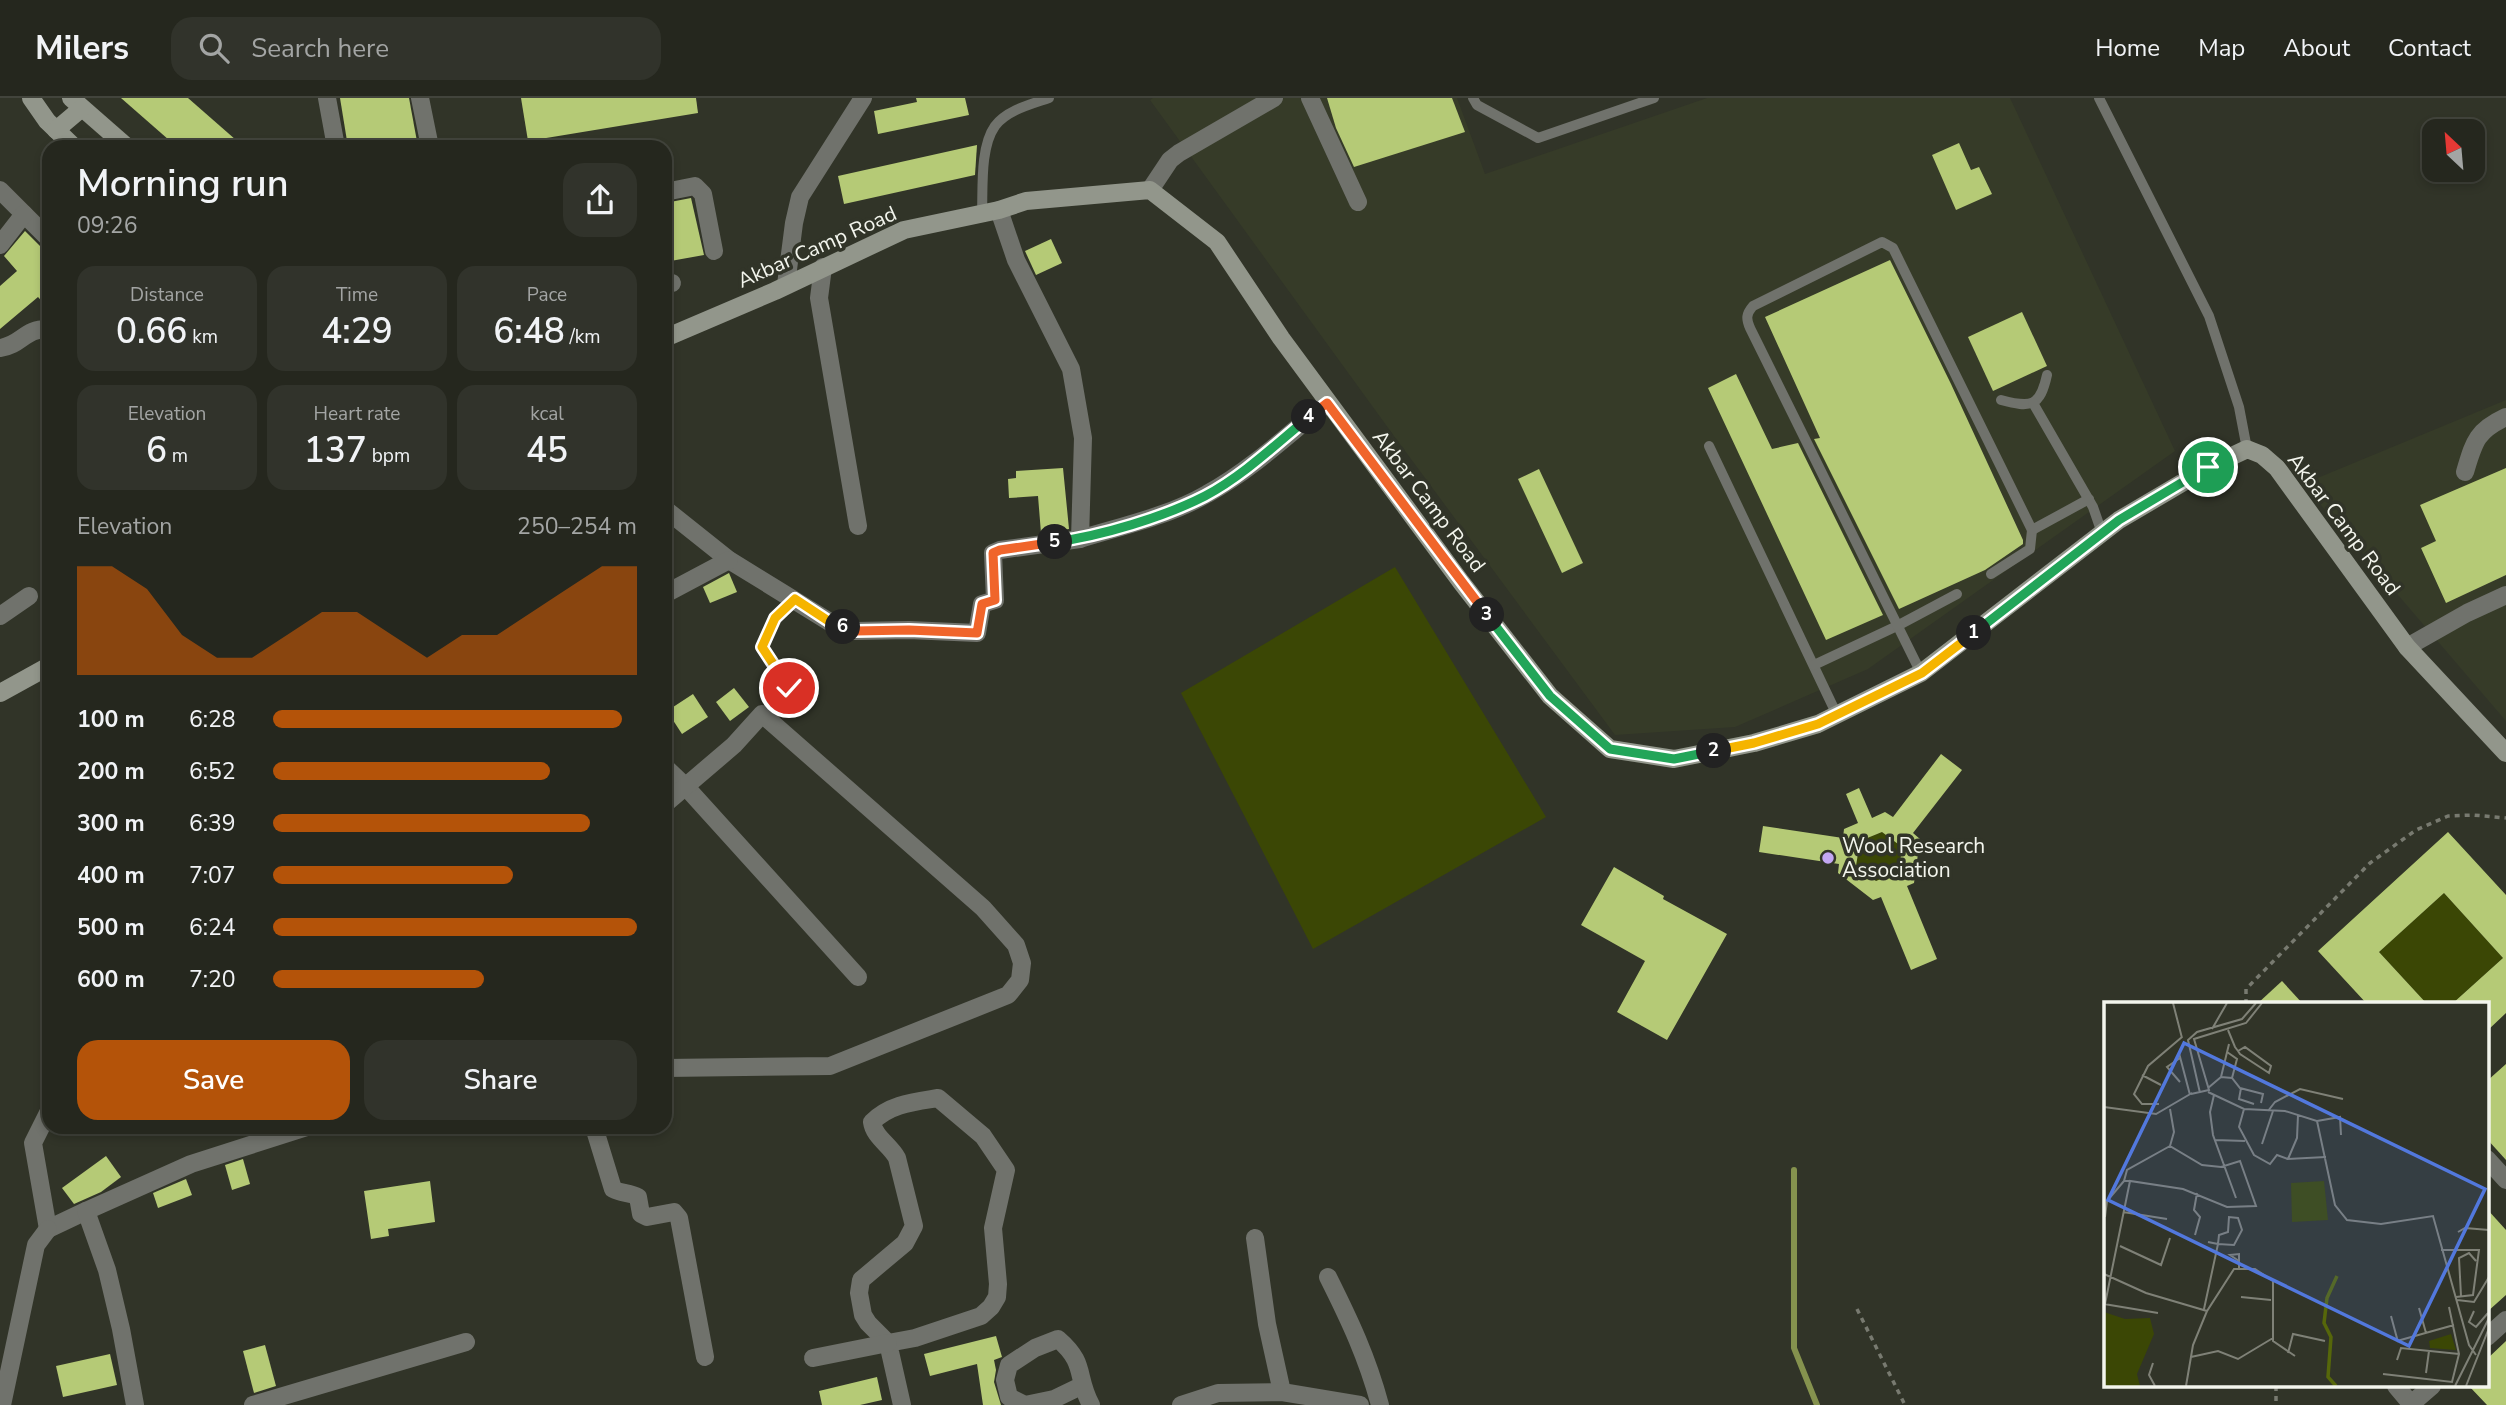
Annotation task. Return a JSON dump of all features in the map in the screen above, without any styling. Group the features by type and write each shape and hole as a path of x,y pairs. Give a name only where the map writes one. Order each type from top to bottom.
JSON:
{"street":[{"path":"31,98 67,140"},
{"path":"327,98 335,140"},
{"path":"420,98 429,140"},
{"path":"786,285 800,197 863,98"},
{"path":"1150,190 1170,160 1179,153 1274,98"},
{"path":"1310,98 1358,202"},
{"path":"56,130 76,103 119,140"},
{"path":"672,191 695,187 703,194 713,251"},
{"path":"0,190 42,232"},
{"name":"Akbar Camp Road","path":"672,335 904,230 1026,201 1150,190 1217,242 1280,338 1445,562 1550,696 1610,749 1674,759 1754,743 1818,724 1922,673 2119,520 2208,467 2247,449 2262,455 2277,468 2407,647 2506,753"},
{"path":"991,211 1071,369 1083,438 1080,539"},
{"path":"0,245 24,214"},
{"path":"823,267 819,298 858,526"},
{"path":"0,348 9,347 36,328 42,328"},
{"path":"672,514 730,560 833,624 855,631 977,633 982,604 995,600 993,553 1080,539 1146,519 1205,495 1231,479 1327,403"},
{"path":"2465,472 2476,439 2494,423 2506,417"},
{"path":"672,590 730,560"},
{"path":"2407,647 2467,613 2506,595"},
{"path":"0,616 29,596"},
{"path":"0,693 42,670"},
{"path":"672,798 734,745 762,714 983,908 1016,945 1022,963 1020,980 1008,995 830,1066 672,1068"},
{"path":"672,774 858,977"},
{"path":"813,1358 888,1343 915,1338 981,1316 997,1297 999,1284 993,1228 1006,1170 983,1136 938,1098 898,1105 880,1114 872,1122 873,1132 893,1150 897,1158 914,1226 905,1243 862,1280 859,1293 863,1315 888,1343 902,1405"},
{"path":"42,1125 33,1143 48,1229"},
{"path":"2,1405 36,1245 48,1229 191,1164 285,1134"},
{"path":"596,1134 613,1189 638,1196 641,1214 647,1217 674,1212 679,1218 705,1357"},
{"path":"2488,1160 2506,1180"},
{"path":"86,1211 110,1281 135,1405"},
{"path":"1255,1238 1266,1324 1282,1392"},
{"path":"1328,1277 1358,1336 1380,1405"},
{"path":"2488,1336 2506,1320"},
{"path":"1081,1386 1054,1399 1025,1405 1009,1397 1005,1380 1009,1364 1035,1348 1058,1339 1073,1352 1082,1373 1081,1386 1091,1405"},
{"path":"253,1405 286,1401 466,1342"},
{"path":"2398,1388 2412,1405 2430,1388"},
{"path":"1181,1405 1218,1393 1282,1392 1360,1405"}],"lane":[{"path":"991,211 984,159 996,125 1017,109 1049,98"},
{"path":"1473,98 1477,105 1538,138 1654,98"},
{"path":"2099,98 2209,316 2239,407 2247,449"},
{"path":"1922,673 1746,320 1747,313 1753,306 1882,242 1894,248 2032,530 2032,543 2025,554 1991,574"},
{"path":"2001,400 2021,405 2033,404 2043,394 2047,375"},
{"path":"2033,404 2089,499 2102,533"},
{"path":"1709,446 1837,715"},
{"path":"2032,530 2089,499"},
{"path":"1814,665 1957,594"}],"path":[{"path":"789,688 762,647 775,618 795,599"},
{"path":"2246,1002 2246,989 2370,863 2416,830 2448,816 2506,818"},
{"path":"1857,1309 1905,1405"}],"shaded area":[{"path":"1457,98 1485,174 1707,98 2010,98 2175,451 1868,669 1735,727 1615,735 1150,100"},
{"path":"2506,400 2506,721 2303,484"}],"green space":[{"path":"1395,567 1546,817 1313,949 1181,693"},
{"path":"1882,832 1902,847 1899,871 1876,881 1856,866 1860,841"},
{"path":"2444,893 2503,958 2454,1002 2425,1002 2379,952"}],"building":[{"path":"121,98 188,98 236,140 169,140"},
{"path":"340,98 409,98 417,140 347,140"},
{"path":"521,98 696,98 698,113 528,140"},
{"path":"916,98 965,98 969,115 878,134 874,111 917,102"},
{"path":"1327,98 1452,98 1465,132 1354,167 1336,128"},
{"path":"1959,143 1971,170 1979,167 1992,194 1956,210 1932,155"},
{"path":"977,145 975,175 844,204 838,176"},
{"path":"691,198 704,255 672,261 672,202"},
{"path":"25,231 42,248 42,301 38,297 0,329 0,286 17,271 4,256"},
{"path":"1051,239 1062,263 1036,275 1025,251"},
{"path":"1890,260 2023,540 2023,544 1985,570 1899,609 1814,439 1820,438 1765,317"},
{"path":"2022,312 2047,366 1993,391 1968,337"},
{"path":"1736,374 1772,449 1798,443 1883,615 1826,640 1708,388"},
{"path":"1063,468 1069,529 1041,533 1038,496 1009,498 1008,479 1016,478 1016,471"},
{"path":"2506,468 2506,575 2446,603 2421,548 2436,541 2420,505"},
{"path":"1539,469 1583,563 1562,573 1518,479"},
{"path":"729,573 737,592 710,603 703,587"},
{"path":"734,688 749,707 730,721 716,702"},
{"path":"693,694 708,717 682,734 672,719 672,708"},
{"name":"Wool Research Association","path":"1941,754 1962,770 1913,833 1920,839 1914,883 1907,886 1937,959 1911,970 1881,897 1873,900 1838,873 1839,864 1759,852 1763,826 1843,838 1844,829 1858,823 1846,794 1859,788 1872,818 1885,812 1893,817","holes":["1882,832 1902,847 1899,871 1876,881 1856,866 1860,841"]},
{"path":"2448,832 2506,895 2506,1013 2488,1030 2488,1002 2454,1002 2503,958 2444,893 2379,952 2425,1002 2365,1002 2318,951"},
{"path":"1614,867 1664,896 1663,899 1727,934 1667,1040 1617,1012 1645,961 1581,925"},
{"path":"2282,981 2301,1002 2259,1002"},
{"path":"2506,1064 2506,1160 2488,1140 2488,1080"},
{"path":"106,1156 121,1177 101,1192 74,1204 62,1188"},
{"path":"243,1159 250,1184 232,1190 225,1165"},
{"path":"186,1179 192,1195 158,1208 153,1193"},
{"path":"430,1181 435,1222 388,1229 389,1236 371,1239 364,1191"},
{"path":"2488,1210 2506,1230 2506,1295 2488,1311"},
{"path":"996,1336 1002,1357 994,1360 994,1382 1001,1405 983,1405 977,1364 930,1376 924,1354"},
{"path":"2506,1341 2506,1405 2487,1405 2471,1388 2488,1388 2488,1358"},
{"path":"265,1345 276,1386 254,1393 243,1351"},
{"path":"110,1354 117,1385 63,1397 56,1366"},
{"path":"877,1377 882,1400 860,1405 822,1405 819,1391"}],"waterway":[{"path":"1794,1170 1794,1348 1817,1405"}],"place":[{"name":"Wool Research Association","path":"1828,858"}],"route":[{"path":"789,688 762,647 775,618 795,599 833,624 855,631 977,633 982,604 995,600 993,553 1080,539 1174,509 1231,479 1327,403 1550,696 1610,749 1674,759 1754,743 1818,724 1922,673 2119,520 2208,467"}]}
